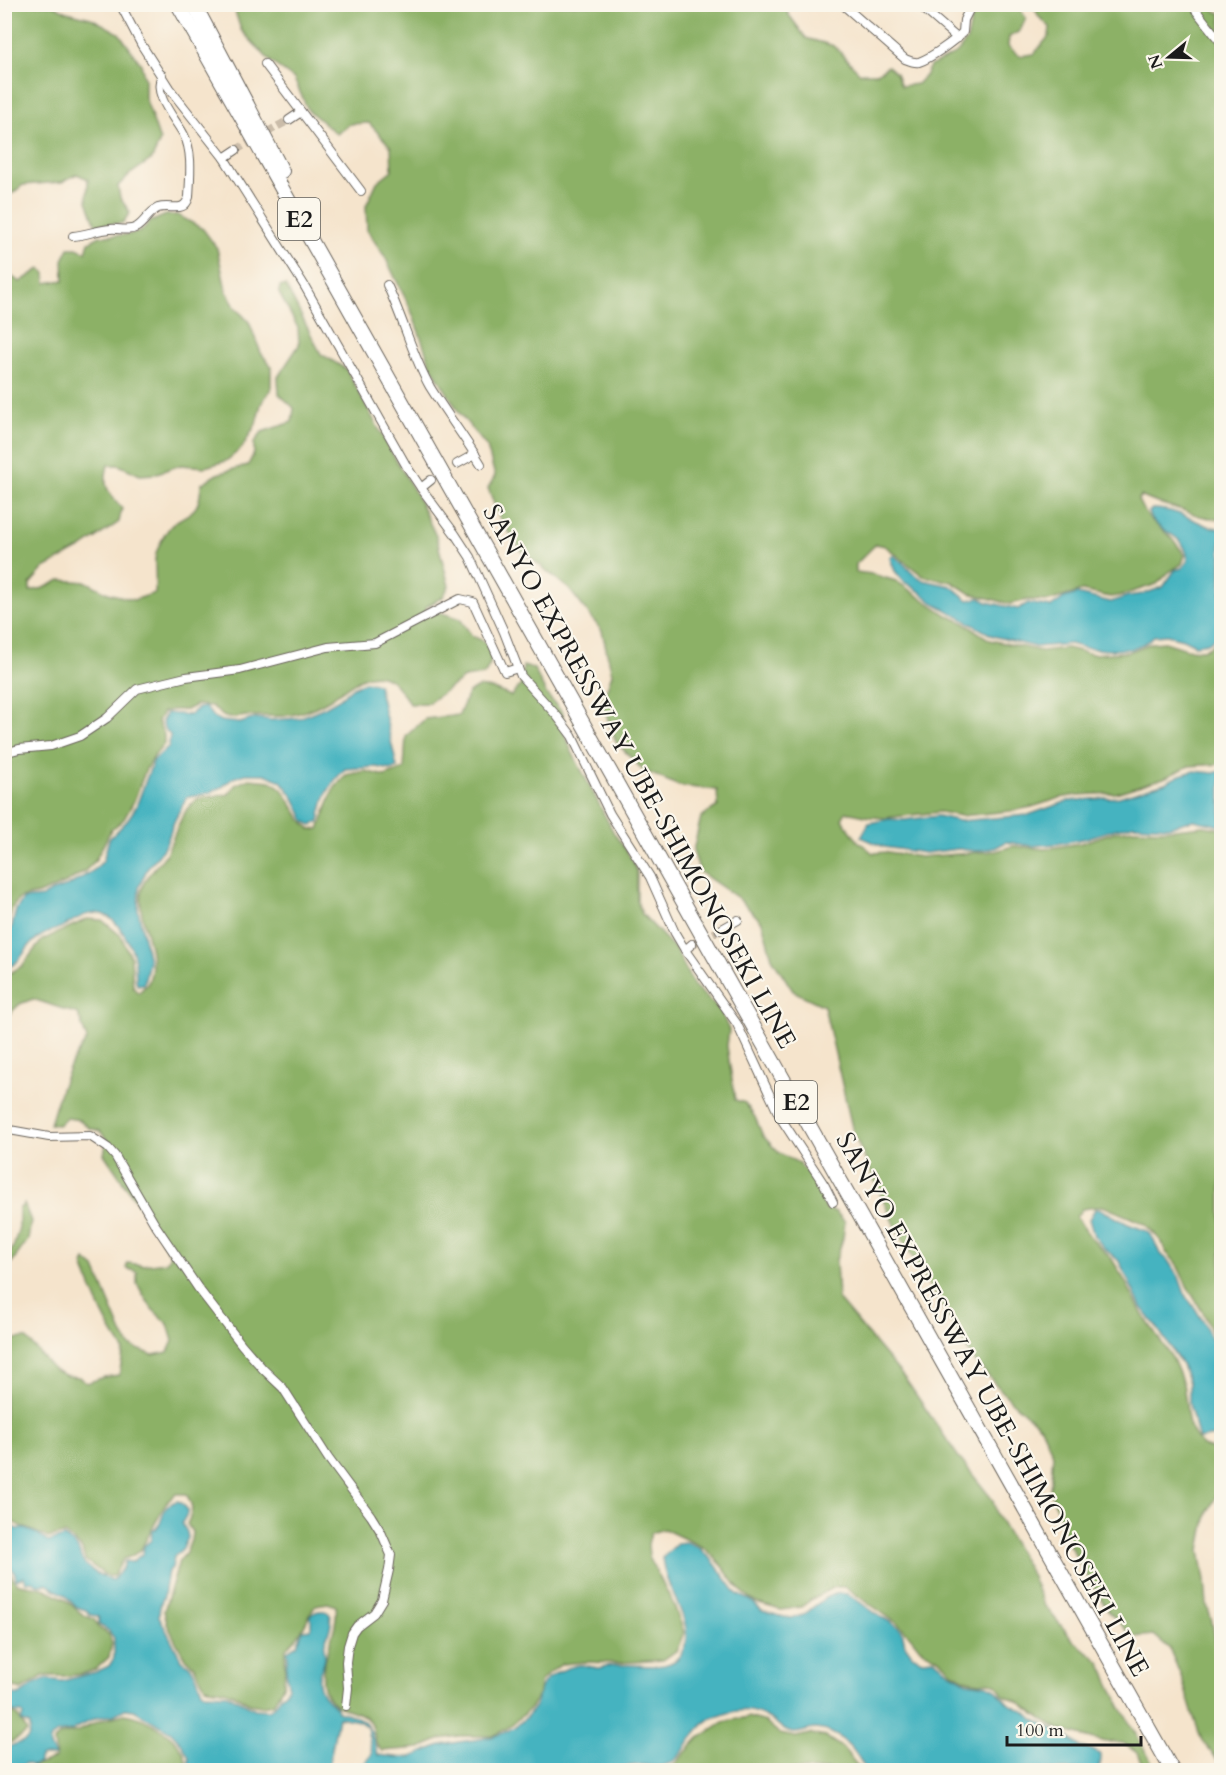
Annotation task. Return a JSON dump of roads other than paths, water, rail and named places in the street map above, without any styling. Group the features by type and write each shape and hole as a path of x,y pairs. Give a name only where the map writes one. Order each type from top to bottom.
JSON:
{"highway":[{"name":"SANYO EXPRESSWAY UBE-SHIMONOSEKI LINE","path":"178,4 1172,1770"},
{"name":"SANYO EXPRESSWAY UBE-SHIMONOSEKI LINE","path":"194,4 419,433"}],"street":[{"path":"120,4 141,44 186,111 224,158 304,285 407,467 470,557 518,668 526,682 572,736 610,814 650,878 675,933 737,1024 780,1117 833,1202"},
{"path":"842,4 905,59 914,62 921,61 957,38 963,32 964,20 972,4"},
{"path":"850,12 856,4"},
{"path":"918,4 957,38"},
{"path":"1191,4 1221,44"},
{"path":"265,64 362,191"},
{"path":"73,236 110,229 136,228 155,209 183,207 187,204 189,148 159,90 158,85 162,75"},
{"path":"289,120 301,112"},
{"path":"224,158 236,150"},
{"path":"387,285 430,387 481,464"},
{"path":"457,464 475,454"},
{"path":"421,488 431,480"},
{"path":"4,753 51,746 80,736 107,718 137,689 186,677 240,670 328,647 375,643 460,599 474,602 505,672 518,668"},
{"path":"720,930 738,920"},
{"path":"685,950 692,944"},
{"path":"4,1129 49,1137 90,1136 108,1148 154,1223 198,1288 242,1345 283,1388 328,1458 381,1532 391,1555 389,1570 382,1600 374,1613 357,1626 352,1633 346,1662 348,1688 346,1706"}],"water":[{"path":"1152,509 1172,512 1221,529 1221,633 1208,643 1195,645 1167,635 1154,636 1131,649 1108,650 1070,644 1035,647 993,636 932,602 904,582 895,571 890,558 893,555 923,580 951,586 968,600 980,598 987,602 1018,609 1028,603 1051,607 1064,598 1077,594 1111,602 1163,587 1175,570 1182,568 1188,561 1182,543 1153,520 1149,512"},
{"path":"365,682 378,684 397,767 391,770 376,767 345,769 330,787 319,821 312,826 305,821 294,798 281,781 265,774 246,774 233,778 222,787 209,793 187,797 167,842 148,867 139,887 138,910 149,961 144,984 137,985 134,956 124,934 114,921 97,913 84,916 39,937 17,962 5,968 5,940 16,910 23,899 42,897 68,886 94,870 103,861 109,839 126,822 136,807 153,761 169,746 170,735 162,721 167,713 190,715 198,708 206,707 212,716 221,721 240,723 256,718 272,720 299,718 325,707 353,687"},
{"path":"1194,771 1214,773 1221,771 1221,826 1194,820 1168,827 1133,825 1057,844 1032,846 1006,842 995,848 976,851 958,849 925,853 884,847 861,837 869,823 889,819 904,820 938,816 959,821 1028,815 1068,801 1119,797 1165,783"},
{"path":"1095,1209 1102,1210 1147,1231 1160,1254 1167,1259 1179,1277 1186,1297 1221,1352 1221,1435 1199,1439 1189,1404 1189,1383 1182,1365 1141,1307 1119,1261 1094,1236 1089,1219"},
{"path":"177,1501 187,1509 182,1523 188,1538 183,1548 174,1557 172,1568 168,1571 159,1616 181,1659 195,1673 202,1691 227,1694 255,1709 269,1710 287,1690 287,1651 297,1645 303,1630 311,1629 311,1615 321,1611 327,1612 331,1617 331,1624 324,1645 325,1659 319,1676 321,1690 338,1711 357,1717 367,1725 378,1755 410,1757 445,1744 496,1736 505,1732 527,1717 548,1678 571,1667 581,1665 599,1668 617,1665 656,1666 676,1660 685,1644 685,1624 669,1585 662,1558 678,1543 686,1542 699,1548 713,1561 737,1594 750,1600 762,1611 793,1618 803,1615 825,1598 838,1593 848,1594 898,1627 912,1655 922,1660 934,1659 949,1672 967,1682 994,1688 1009,1704 1026,1712 1033,1719 1065,1735 1081,1747 1101,1754 1100,1767 1098,1770 865,1770 857,1755 846,1742 832,1733 815,1729 792,1733 764,1716 752,1711 741,1711 710,1719 699,1729 676,1759 661,1766 639,1765 603,1770 365,1770 364,1764 372,1754 367,1727 359,1721 338,1717 328,1770 188,1770 189,1758 182,1744 171,1732 134,1710 125,1709 114,1715 96,1718 71,1731 57,1733 50,1741 55,1756 42,1756 39,1763 32,1766 26,1763 20,1770 5,1770 5,1750 26,1740 30,1732 30,1725 21,1721 22,1713 11,1712 5,1708 5,1690 19,1695 45,1679 62,1681 109,1666 114,1658 114,1638 108,1630 99,1625 97,1616 90,1615 86,1610 76,1607 65,1595 46,1584 26,1582 24,1577 16,1580 15,1573 5,1559 5,1522 16,1529 22,1528 38,1534 48,1542 64,1537 77,1547 87,1566 101,1576 113,1580 123,1568 125,1561 132,1562 142,1554 144,1546 151,1540 152,1531 157,1528 164,1511"}],"tunnel":[{"path":"236,150 289,120"},
{"path":"692,944 720,930"}]}
